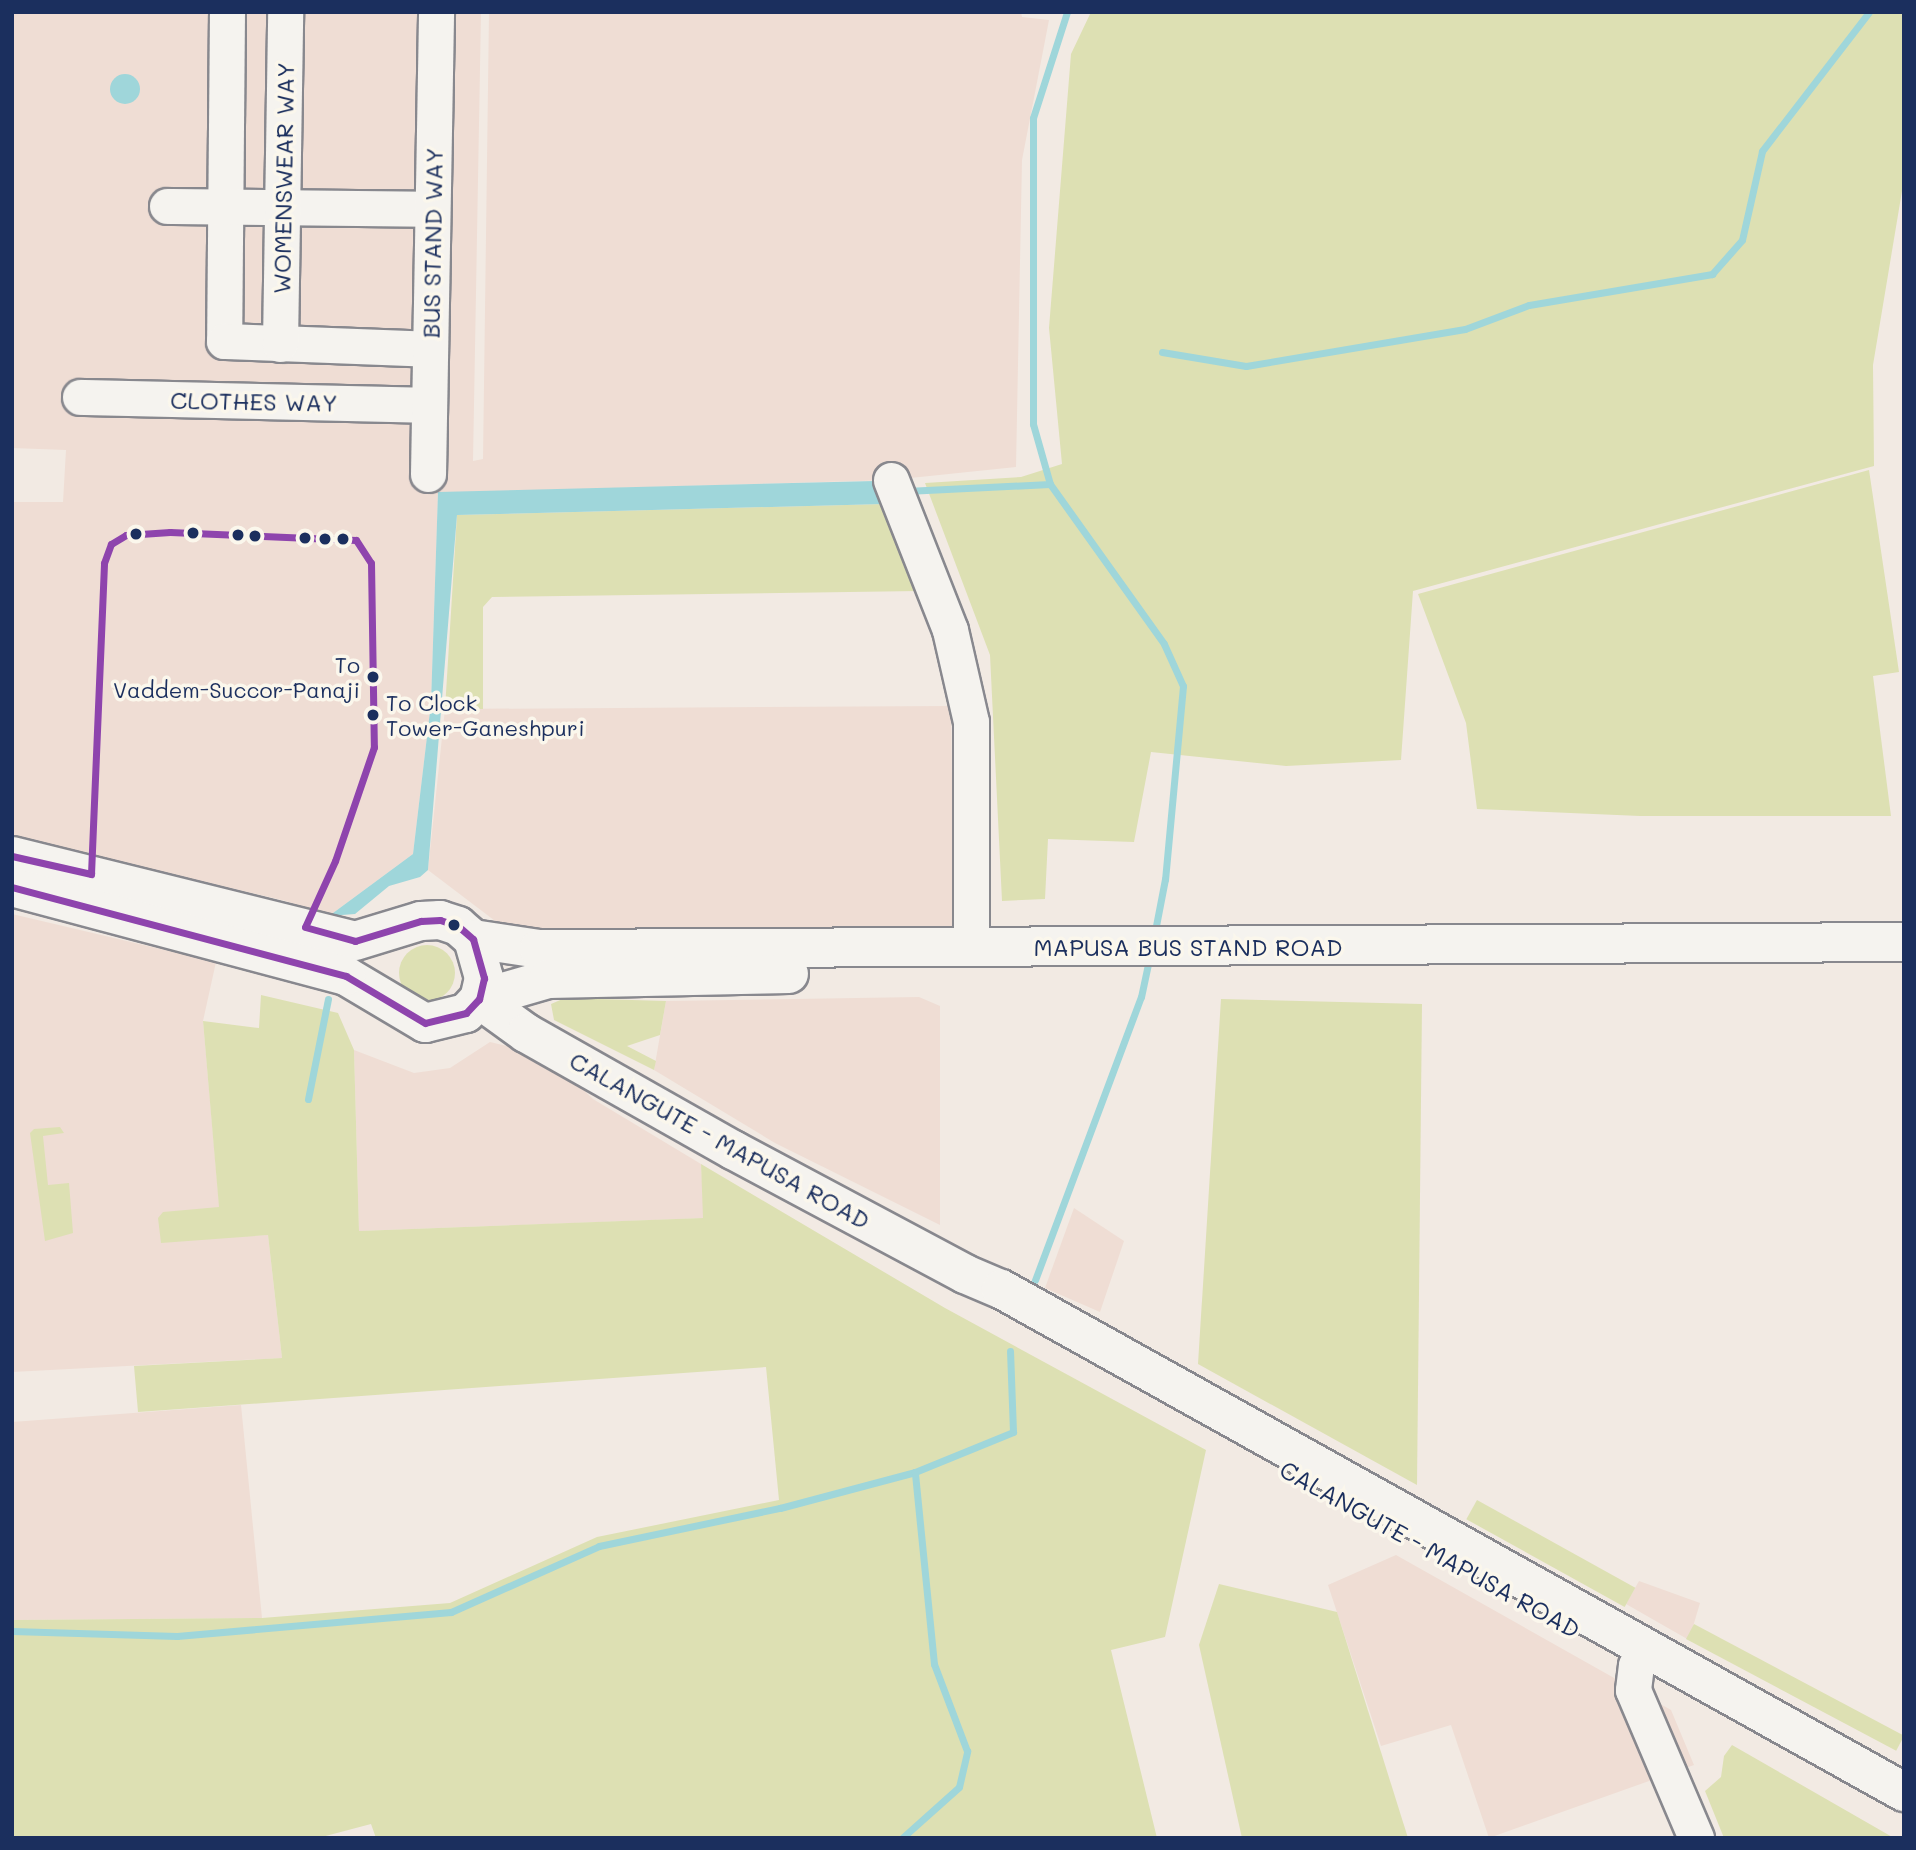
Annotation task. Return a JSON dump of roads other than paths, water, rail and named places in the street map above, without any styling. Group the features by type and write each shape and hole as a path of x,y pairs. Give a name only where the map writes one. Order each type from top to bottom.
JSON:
{"main road":[{"path":"12,856 355,941 440,920 458,926 473,939 484,978 479,999 466,1013 425,1023 404,1014 346,976 12,887"},
{"path":"391,1003 384,988 383,955 403,928"},
{"name":"MAPUSA BUS STAND ROAD","path":"473,939 539,949 1904,942"},
{"name":"MAPUSA BUS STAND ROAD","path":"479,999 561,978 1904,969"},
{"name":"CALANGUTE - MAPUSA ROAD","path":"479,999 526,1033 965,1274 1002,1289 1641,1656 1904,1811"},
{"name":"CALANGUTE - MAPUSA ROAD","path":"1641,1656 1904,1791"}],"street":[{"path":"227,12 224,341 430,349"},
{"name":"WOMENSWEAR WAY","path":"280,344 285,12"},
{"name":"BUS STAND WAY","path":"428,474 436,12"},
{"path":"167,205 432,209"},
{"name":"CLOTHES WAY","path":"80,397 428,405"},
{"path":"891,480 950,630 971,722 971,948"},
{"path":"1641,1656 1633,1690 1696,1838"}],"water":[{"path":"125,74 136,78 140,89 136,100 125,104 114,100 110,89 114,78"},
{"path":"875,481 884,504 457,515 428,870 420,877 389,886 355,914 329,916 413,854 431,703 438,492"}],"waterway":[{"path":"1067,12 1033,118 1033,424 1050,484 1164,644 1183,686 1165,879 1154,936"},
{"path":"1162,352 1246,366 1465,329 1529,305 1712,274 1742,240 1762,151 1869,12"},
{"path":"906,491 1050,484"},
{"path":"1035,1280 1141,997 1149,958"},
{"path":"308,1099 328,999"},
{"path":"12,1631 177,1636 451,1612 599,1546 780,1508 915,1472 1013,1432 1010,1351"},
{"path":"902,1838 959,1787 967,1751 934,1664 915,1472"}],"place":[{"name":"To Vaddem-Succor-Panaji","path":"373,677"},
{"name":"To Clock Tower-Ganeshpuri","path":"373,715"}]}
